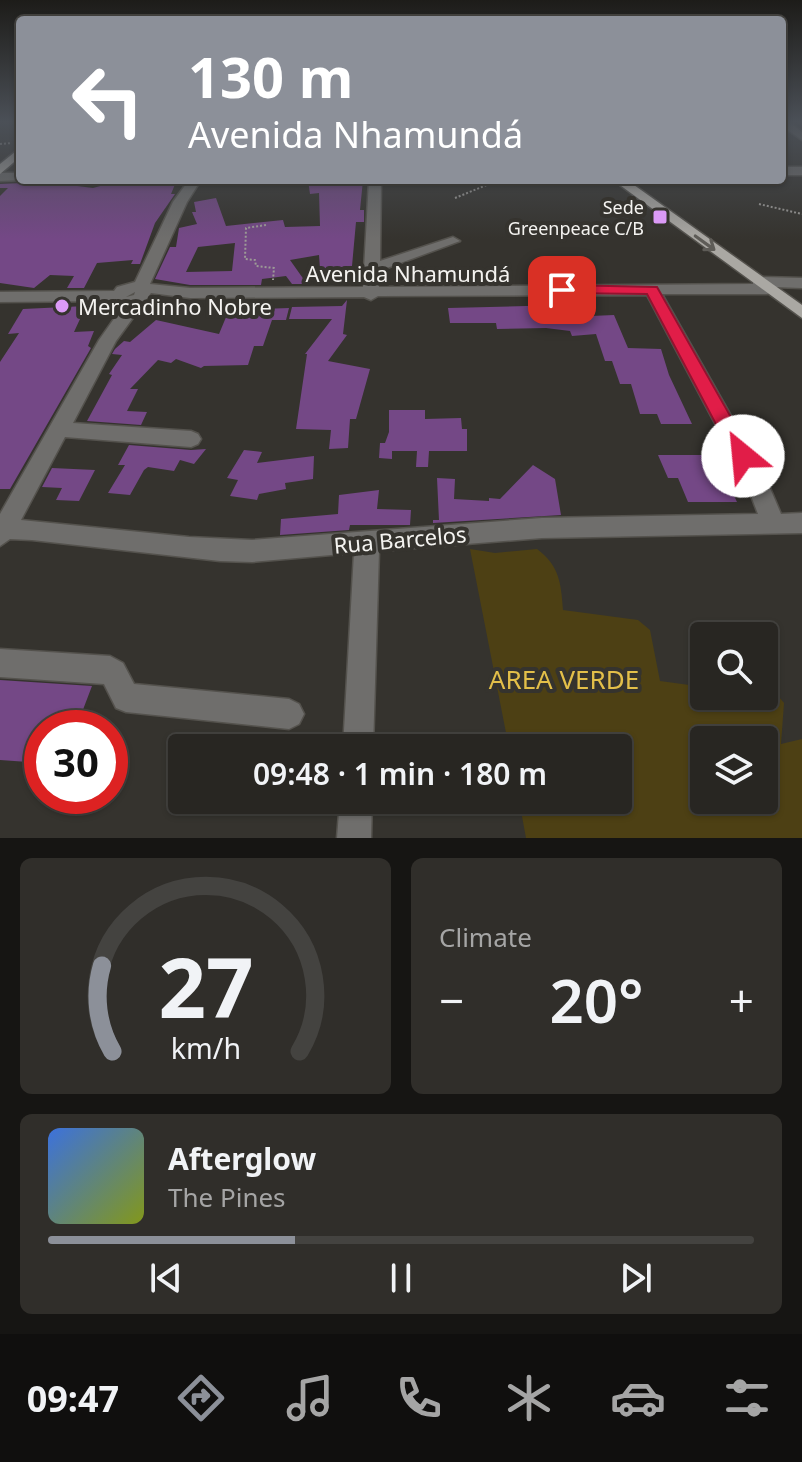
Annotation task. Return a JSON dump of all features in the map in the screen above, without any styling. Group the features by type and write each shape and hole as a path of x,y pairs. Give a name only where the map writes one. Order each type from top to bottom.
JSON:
{"main road":[{"path":"625,184 802,313"}],"street":[{"path":"1,532 132,294 182,184"},
{"path":"150,257 192,184"},
{"path":"371,293 375,184"},
{"path":"372,268 453,241"},
{"name":"Avenida Nhamundá","path":"132,294 778,294 802,283"},
{"path":"653,292 756,480 773,522"},
{"name":"Avenida Nhamundá","path":"0,297 371,293"},
{"path":"58,429 191,439"},
{"name":"Rua Barcelos","path":"1,532 108,536 209,551 291,549 542,528 802,523"},
{"path":"359,734 367,541"},
{"path":"0,663 110,670 117,675 121,692 126,698 289,714"},
{"path":"354,838 355,814"}],"path":[{"path":"455,198 489,184"},
{"path":"759,204 802,214"},
{"path":"266,225 246,228 245,259 255,260 256,266 274,268 272,292"}],"green space":[{"name":"AREA VERDE","path":"470,549 495,553 537,549 555,569 563,610 638,620 650,630 660,681 690,685 690,710 778,710 778,696 784,703 781,744 802,739 802,838 526,838 522,814 632,814 632,734 506,734"}],"building":[{"path":"0,184 62,184 93,188 107,184 175,184 171,194 175,194 155,223 140,264 131,264 133,260 97,263 84,288 67,288 74,276 50,275 34,288 0,283 0,196 8,188 0,188"},
{"path":"309,184 363,184 360,210 364,210 364,222 356,222 352,266 320,269 319,255 290,260 307,284 292,284 286,276 262,279 261,285 190,285 155,279 170,247 176,247 179,228 197,224 192,212 196,212 194,202 216,198 226,226 283,220 285,227 320,226 319,193 310,194","holes":["235,243 232,271 186,272 198,247"]},
{"path":"347,300 343,334 347,335 328,361 370,369 356,419 350,419 348,448 329,449 331,430 296,429 305,354 332,319 289,319 292,307 342,306"},
{"path":"564,305 568,317 614,315 628,348 661,349 669,375 692,424 661,424 657,414 640,414 631,384 620,384 612,361 605,361 596,334 572,336 570,331 546,328 497,329 496,323 450,323 448,308"},
{"path":"86,306 74,332 94,331 88,346 91,348 10,489 0,489 0,362 19,333 8,334 23,309"},
{"path":"289,308 286,320 272,320 263,346 254,346 248,365 201,368 176,359 171,363 158,360 130,389 138,389 127,411 147,412 141,425 87,421 112,375 109,374 122,355 112,354 115,349 124,341 130,342 156,320 219,334 229,310"},
{"path":"389,410 425,410 425,419 461,418 462,429 467,429 467,451 429,451 428,467 416,467 417,451 392,451 392,459 379,458 380,443 385,443 389,432"},
{"path":"129,445 206,449 194,464 180,460 174,471 148,467 130,495 108,493 125,465 118,465"},
{"path":"244,450 262,452 257,463 314,456 313,479 285,483 286,489 259,494 257,500 230,496 238,480 227,478"},
{"path":"658,455 702,455 714,481 727,481 737,502 688,502 678,478 668,478"},
{"path":"533,465 555,479 561,515 433,523 433,520 439,520 437,478 455,479 454,499 489,501 489,498 500,499"},
{"path":"52,468 95,470 79,501 56,500 62,488 42,487"},
{"path":"379,490 377,509 411,510 410,525 350,525 349,530 280,535 281,519 338,514 339,495"},
{"path":"0,680 92,686 83,710 24,710 24,762 0,760"}],"place":[{"name":"Sede Greenpeace C/B","path":"660,217"},
{"name":"Mercadinho Nobre","path":"62,306"}],"route":[{"path":"562,290 652,290 743,456"}]}
